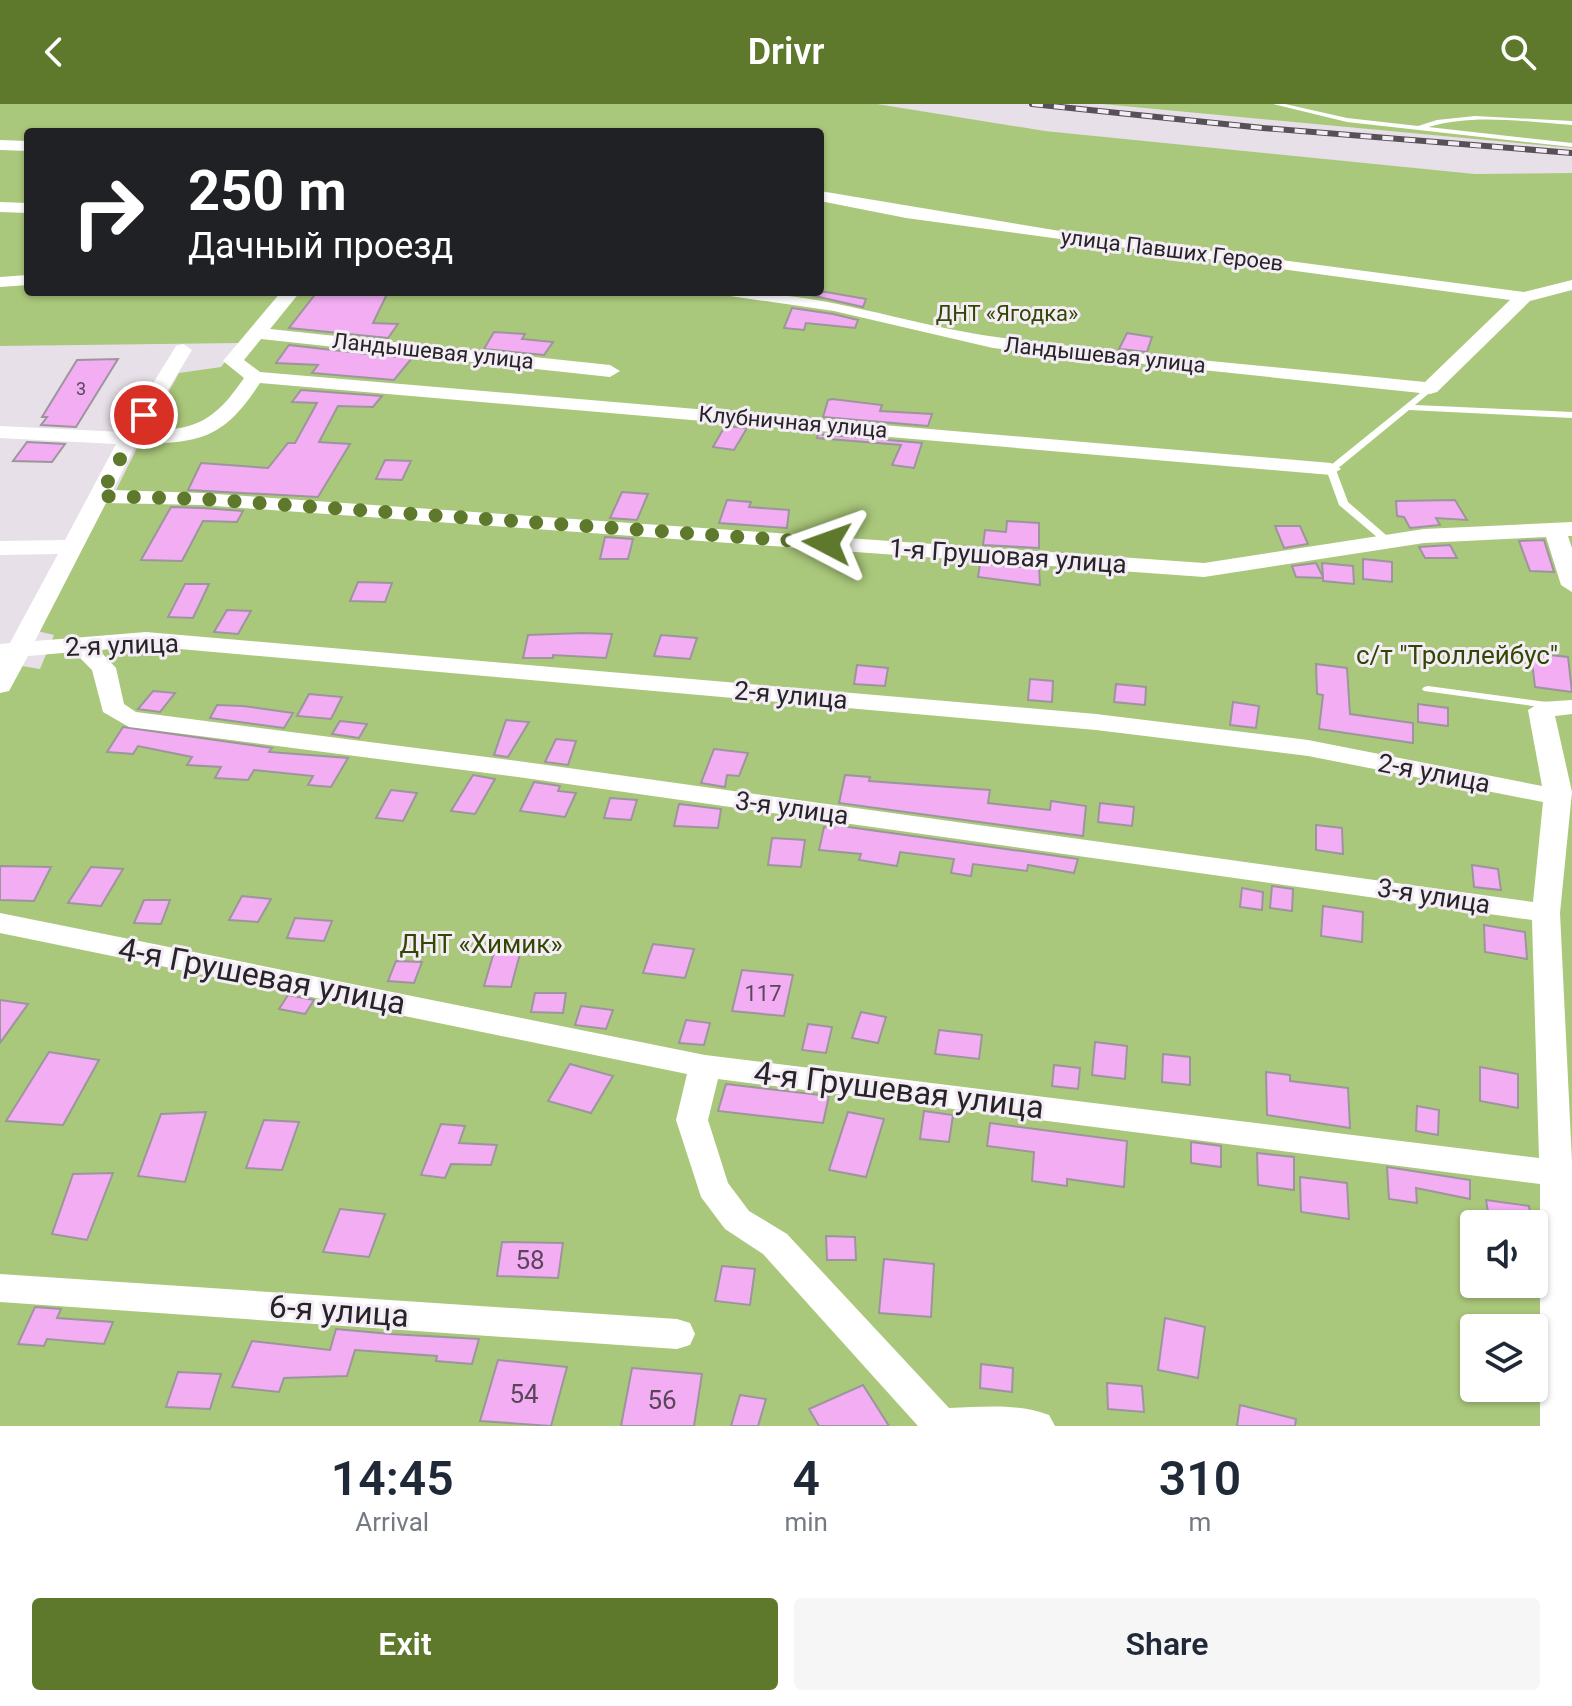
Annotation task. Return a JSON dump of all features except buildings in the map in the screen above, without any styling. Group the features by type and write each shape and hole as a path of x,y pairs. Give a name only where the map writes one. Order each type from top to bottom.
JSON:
{"street":[{"path":"0,145 24,146"},
{"name":"улица Павших Героев","path":"824,197 875,209 1056,236 1438,283 1524,297"},
{"path":"0,207 24,208"},
{"path":"0,282 24,280"},
{"path":"1430,388 1524,297 1572,285"},
{"path":"0,432 163,438 205,431 223,420 255,377 233,361 288,296"},
{"name":"Ландышевая улица","path":"764,296 834,306 993,342 1430,388"},
{"name":"Ландышевая улица","path":"257,333 610,371"},
{"path":"0,686 10,650 73,547 130,436 183,350"},
{"name":"Клубничная улица","path":"255,377 1331,469"},
{"name":"1-я Грушовая улица","path":"100,496 218,500 1204,570 1388,541 1563,529"},
{"path":"1563,529 1572,585"},
{"path":"0,548 73,547"},
{"name":"2-я улица","path":"10,650 146,639 1096,722 1308,748 1564,799"},
{"name":"3-я улица","path":"80,645 104,668 112,707 129,719 518,769 1546,913"},
{"path":"1559,1426 1556,1173 1546,913 1564,799 1541,710 1565,707"},
{"name":"4-я Грушевая улица","path":"0,923 705,1066 1556,1173"},
{"path":"705,1066 692,1120 713,1188 737,1220 775,1244 941,1425 1005,1422 1036,1426"},
{"name":"6-я улица","path":"0,1288 677,1334"}],"lane":[{"path":"1276,104 1347,120 1572,145"},
{"path":"1418,128 1432,122 1496,119 1572,123"},
{"path":"1388,541 1343,503 1331,469 1430,388"},
{"path":"1407,407 1572,415"},
{"path":"1428,689 1565,707"}],"green space":[{"name":"ДНТ «Химик»","path":"0,104 877,104 1045,131 1475,174 1572,173 1572,1426 0,1426 0,683 16,665 40,669 54,635 33,630 103,504 114,502 116,490 138,446 162,445 165,439 148,429 179,373 221,367 240,343 0,346"},
{"path":"1102,104 1572,104 1572,148"}],"railway":[{"path":"1032,104 1263,128 1572,153"}],"route":[{"path":"144,415 100,496 202,499 827,543"}],"park label":[{"name":"ДНТ «Ягодка»","path":"1007,313"},
{"name":"с/т \"Троллейбус\"","path":"1457,655"}]}
